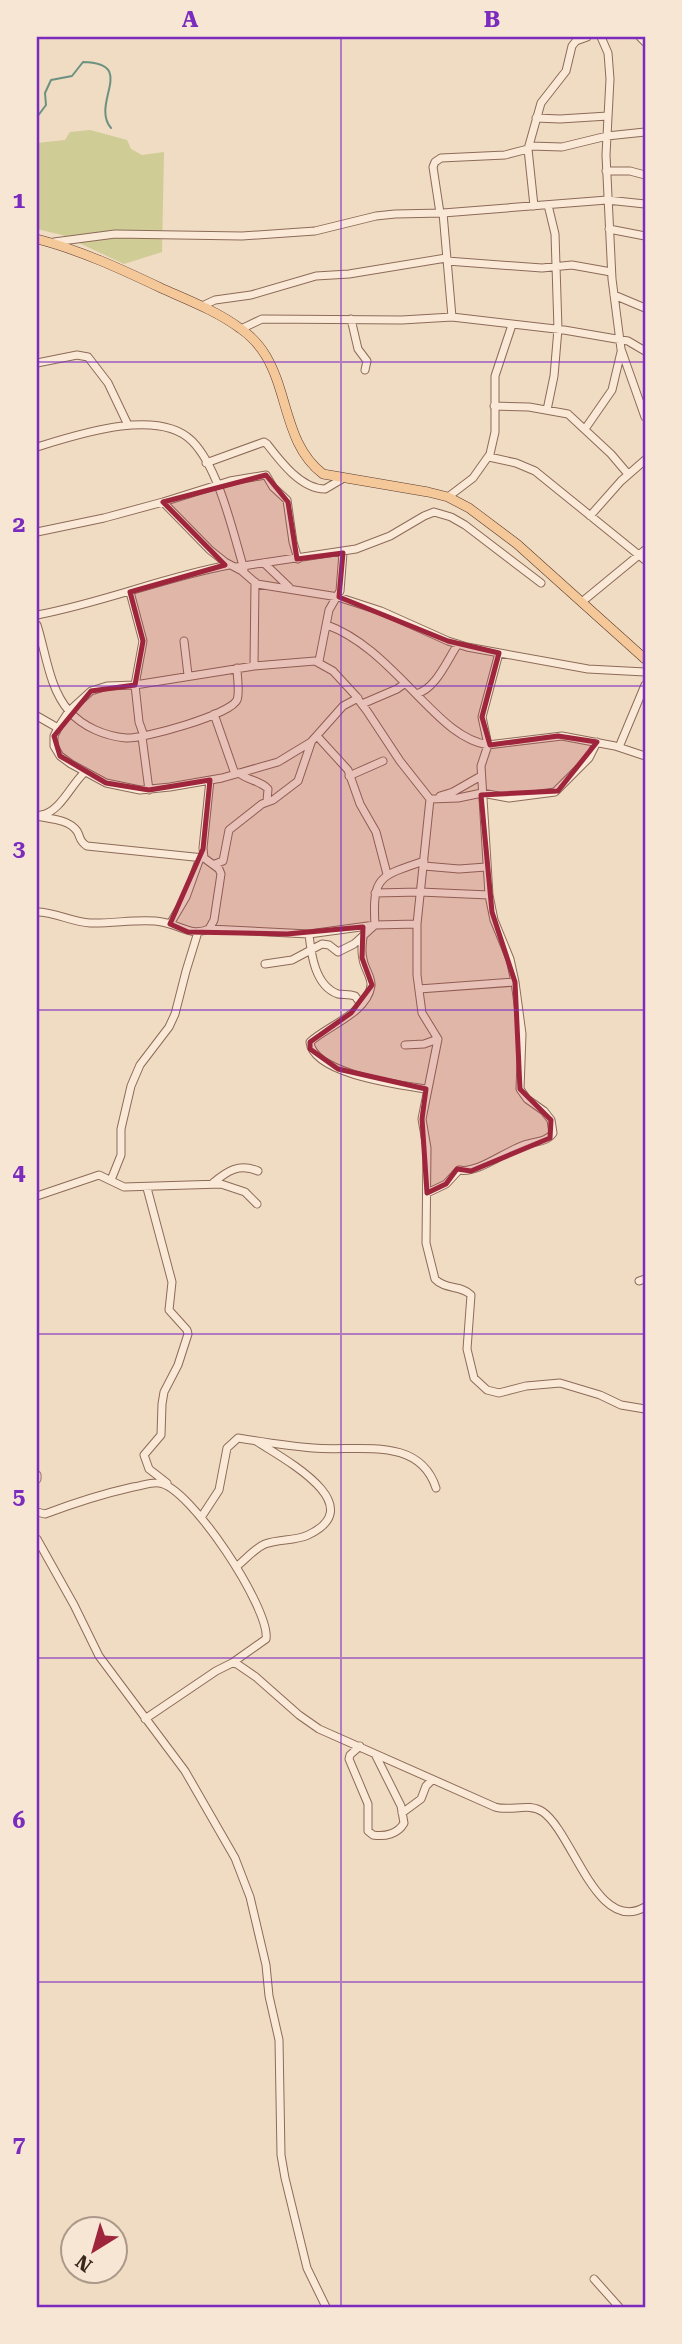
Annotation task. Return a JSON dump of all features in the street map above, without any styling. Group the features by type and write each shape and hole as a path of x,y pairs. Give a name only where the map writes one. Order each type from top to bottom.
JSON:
{"main road":[{"path":"37,239 88,256 202,306 241,329 265,355 276,374 294,437 312,466 323,474 342,479 376,482 448,497 469,508 494,525 583,601 645,659"}],"street":[{"path":"601,37 608,53 610,79 606,172 611,272 621,349 645,417"},
{"path":"640,37 645,42"},
{"path":"534,206 529,148 536,118 545,97 567,68 572,46 576,41 593,38 608,53"},
{"path":"536,118 608,116"},
{"path":"452,317 442,213 433,167 437,159 450,156 505,155 529,148 562,147 607,136 645,132"},
{"path":"606,172 630,171 645,175"},
{"path":"49,242 115,234 242,236 315,231 376,216 607,200 645,204"},
{"path":"547,410 554,376 558,329 555,234 548,205"},
{"path":"609,229 645,236"},
{"path":"202,306 215,300 251,295 316,276 349,274 446,259 555,268 572,265 611,272"},
{"path":"614,295 645,308"},
{"path":"241,329 262,319 398,320 452,317 619,339 632,342 645,351"},
{"path":"351,319 358,349 367,362 365,370"},
{"path":"448,497 476,475 489,457 495,432 497,369 512,325"},
{"path":"585,429 612,390 621,349"},
{"path":"37,363 77,355 88,357 108,383 128,425"},
{"path":"494,405 529,407 568,414 611,454 628,474"},
{"path":"37,447 76,435 128,425 180,432 196,446 217,485 239,568"},
{"path":"206,463 264,442 283,464 310,486 324,489 342,479"},
{"path":"489,457 516,463 535,471 644,555 583,601"},
{"path":"590,516 628,474 645,460"},
{"path":"37,531 104,518 217,485 266,475 273,487 288,502 298,559"},
{"path":"163,502 210,550 239,568 255,582 269,587 338,597 381,611 458,644 588,669 645,672"},
{"path":"37,615 189,574 343,553 383,539 427,514 438,513 465,525 541,583"},
{"path":"319,661 329,610 338,597 343,553"},
{"path":"264,564 290,588"},
{"path":"254,666 255,582"},
{"path":"130,592 143,641 135,685 149,790"},
{"path":"37,625 54,683 69,711 101,733 125,738 143,736 214,714 236,703 237,668"},
{"path":"327,625 366,647 434,713 476,741 488,745 558,736 619,747 645,756"},
{"path":"184,641 188,675"},
{"path":"416,694 424,691 433,682 458,644"},
{"path":"427,1193 446,1184 459,1170 471,1171 517,1147 547,1140 553,1133 551,1120 544,1111 527,1099 520,1089 522,1034 515,982 510,959 494,920 489,895 481,776 482,760 488,745 482,717 499,653"},
{"path":"404,684 397,689 360,701 343,706 314,739 278,762 210,780 149,790 121,787 84,773 56,752 53,742 69,711 91,691 107,685 135,685 237,668 319,661 336,674 360,701 400,761 431,799 416,951 422,1013 438,1039 422,1119 427,1148 426,1244 431,1270 439,1284 468,1291 471,1295 467,1349 470,1366 480,1385 487,1390 499,1393 526,1386 560,1383 600,1395 621,1405 645,1409"},
{"path":"619,747 645,685"},
{"path":"214,714 237,774 264,785 268,789 267,801"},
{"path":"37,716 58,728"},
{"path":"314,739 345,764 363,810 373,825 387,874"},
{"path":"215,864 223,861 229,830 301,778 314,739"},
{"path":"431,799 458,798 482,793 509,798 558,791 589,758 597,742"},
{"path":"349,776 383,761"},
{"path":"84,773 74,782 54,811 37,816 65,822 87,846 202,858 215,864 221,874 214,920 209,929"},
{"path":"431,799 453,792 481,776"},
{"path":"170,924 186,897 202,858 210,780"},
{"path":"265,964 285,963 323,944 338,952 342,951 363,937 375,925 374,893 380,880 387,874 424,864 459,869 486,867"},
{"path":"374,893 489,895"},
{"path":"37,912 87,923 157,921 188,932 209,929 309,934 375,925 417,924"},
{"path":"111,1180 121,1155 121,1129 131,1086 147,1054 169,1027 175,1014 198,932"},
{"path":"309,934 310,949 318,973 326,985 338,994 355,996 361,1004"},
{"path":"363,937 362,958 371,988 361,1004 351,1013 317,1035 310,1042 310,1049 338,1069 389,1083 426,1089"},
{"path":"419,989 515,982"},
{"path":"405,1045 424,1044 438,1039"},
{"path":"213,1183 232,1169 250,1167 258,1171"},
{"path":"37,1196 99,1175 118,1186 147,1188 213,1183 237,1188 257,1204"},
{"path":"145,1719 261,1644 267,1633 236,1567 202,1516 149,1469 144,1455 161,1435 164,1392 178,1365 188,1334 169,1310 172,1282 147,1188"},
{"path":"202,1516 217,1495 224,1453 229,1444 239,1438 310,1448 394,1451 420,1462 432,1476 436,1489"},
{"path":"236,1567 264,1545 311,1534 325,1522 331,1509 325,1492 255,1440"},
{"path":"37,1512 45,1514 97,1495 143,1485 160,1483 170,1487"},
{"path":"37,1539 99,1656 185,1771 206,1806 235,1858 250,1897 266,1965 269,1996 279,2040 281,2155 285,2178 307,2268 326,2307"},
{"path":"232,1663 256,1677 310,1723 501,1809 529,1807 540,1810 551,1819 564,1837 595,1891 604,1901 624,1912 634,1912 645,1907"},
{"path":"360,1746 349,1759 369,1809 368,1831 379,1836 395,1832 404,1823 402,1813 374,1753"},
{"path":"402,1813 421,1799 426,1786 432,1780"},
{"path":"594,2279 619,2307"}],"highlighted area":[{"path":"266,475 288,502 297,559 343,553 339,597 448,641 499,653 482,717 490,745 558,736 597,742 558,791 481,795 492,912 515,982 520,1089 551,1120 550,1138 471,1171 457,1169 446,1184 427,1193 422,1119 426,1089 338,1069 310,1049 310,1042 351,1013 372,985 362,958 363,927 287,934 188,932 170,924 203,849 210,780 149,790 106,783 60,756 54,736 91,691 135,685 143,641 130,592 225,565 163,502"}],"shaded area":[{"path":"90,130 127,140 131,149 142,155 164,152 162,252 124,264 62,235 37,229 37,143 65,140 70,132"}],"waterway":[{"path":"37,117 46,105 45,93 51,80 72,76 83,62 99,64 108,69 110,77 106,118 111,128"}]}
